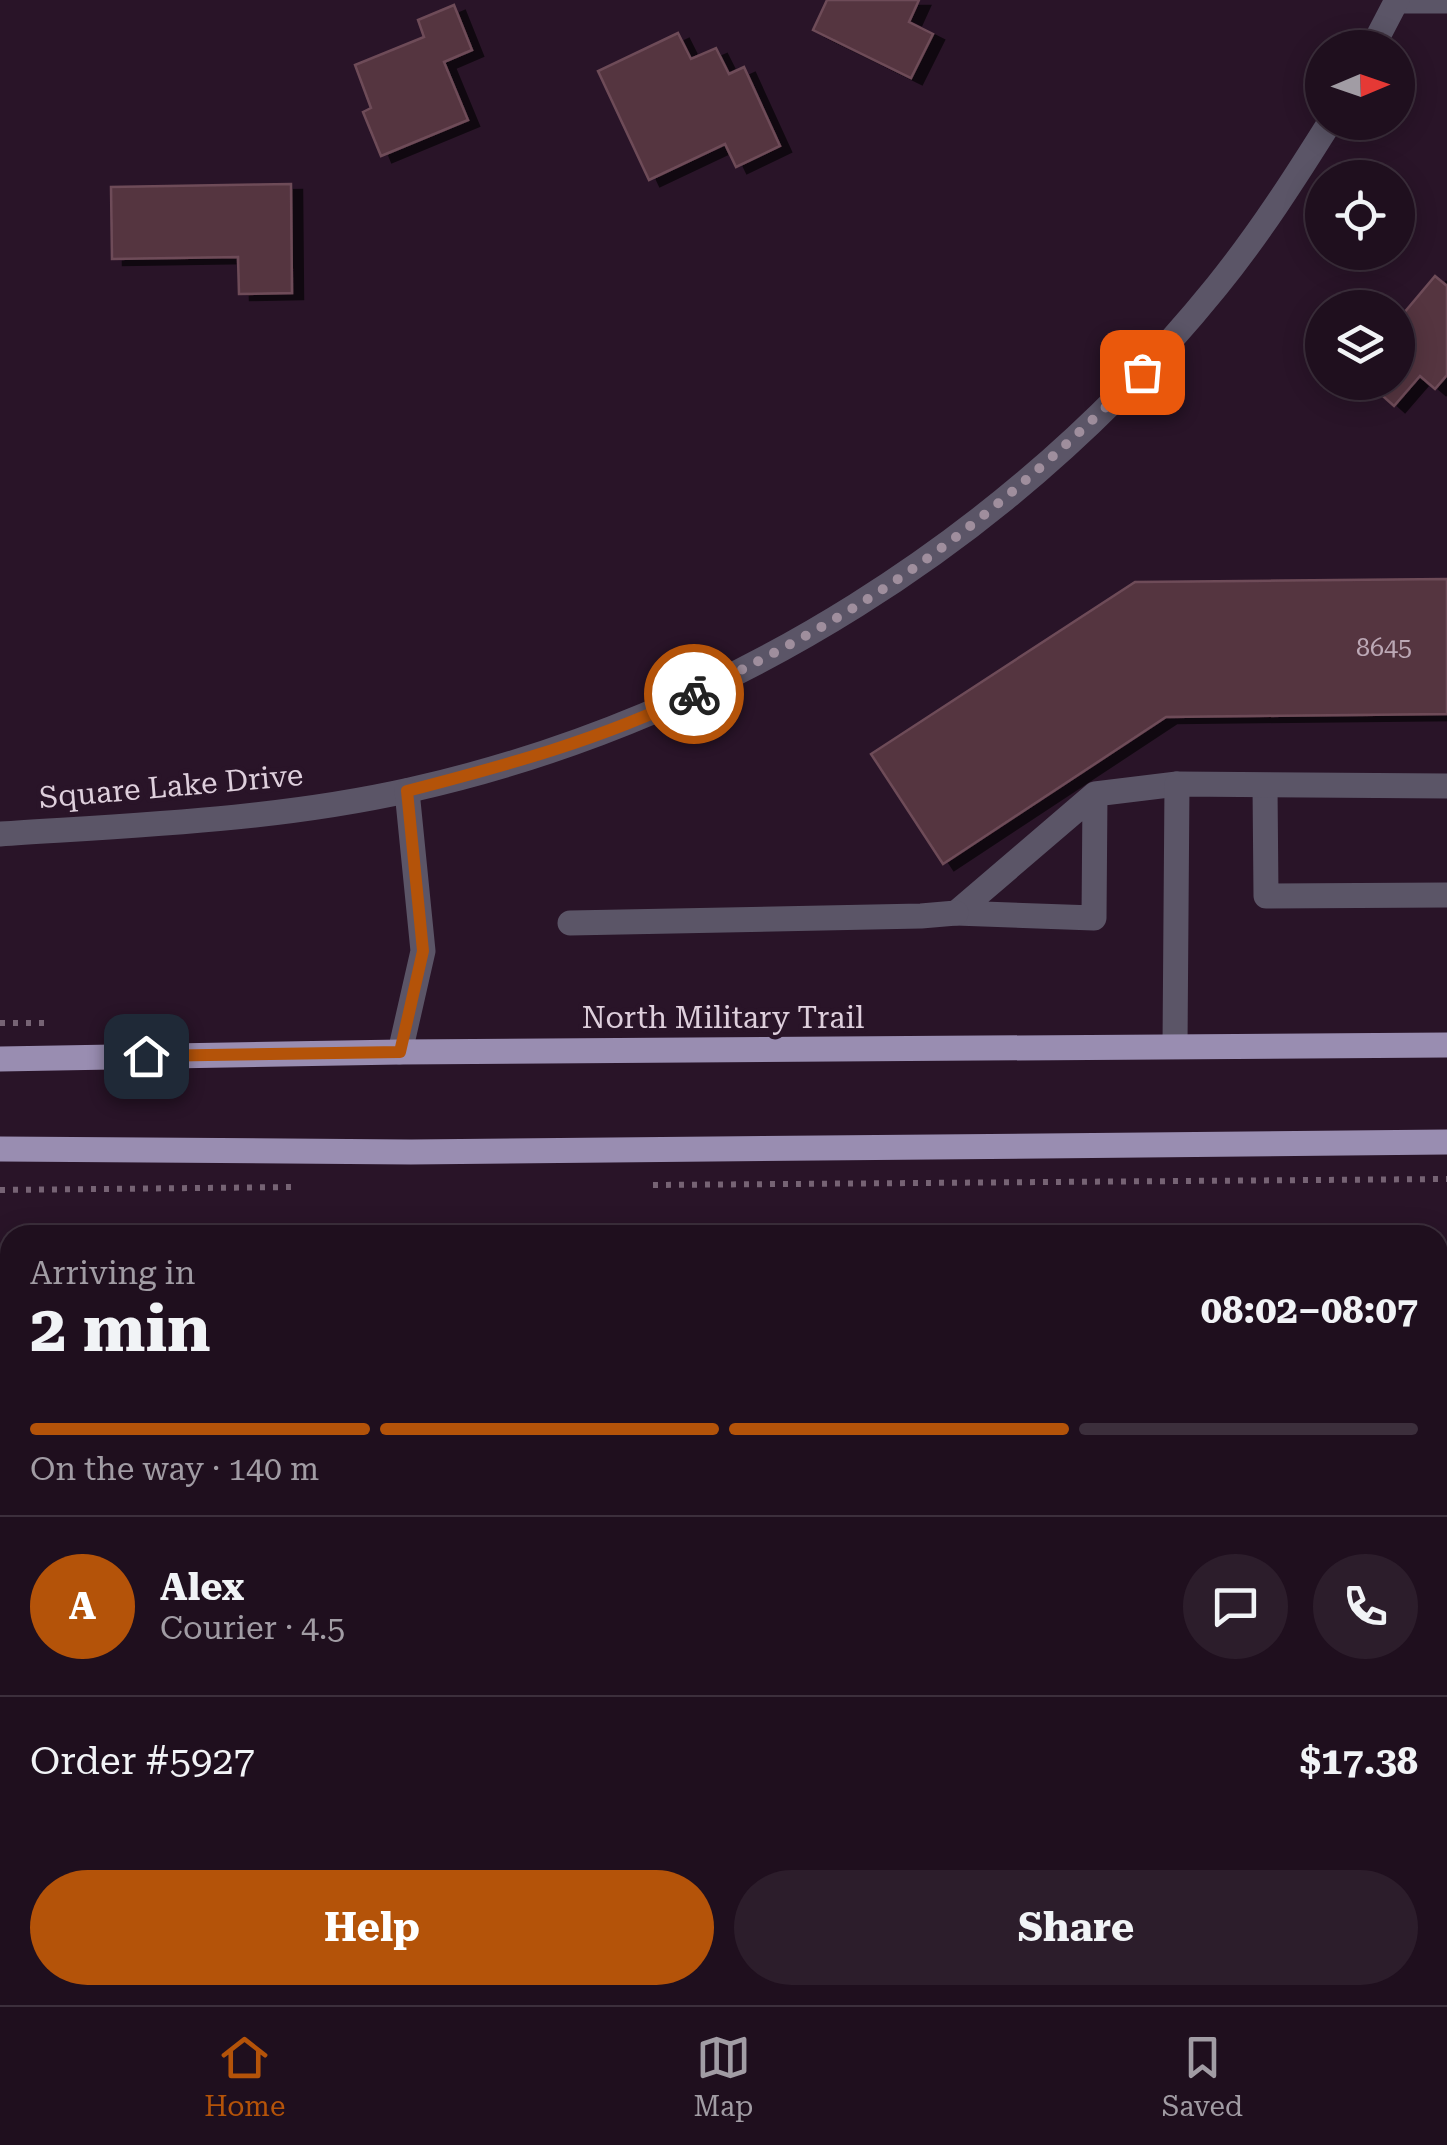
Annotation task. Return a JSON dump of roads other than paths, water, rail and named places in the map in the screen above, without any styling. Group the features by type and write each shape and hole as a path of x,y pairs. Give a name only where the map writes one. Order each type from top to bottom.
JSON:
{"main road":[{"name":"North Military Trail","path":"0,1060 400,1052 1447,1045"},
{"path":"0,1149 411,1152 1447,1142"}],"street":[{"path":"1381,30 1396,1 1447,1"},
{"name":"Square Lake Drive","path":"0,834 236,819 407,791 492,770 574,743 679,701 781,650 880,591 973,524 1061,452 1142,372 1218,285 1319,140"},
{"path":"1175,1046 1177,784"},
{"path":"956,912 1095,794 1177,784 1447,786"},
{"path":"1265,786 1266,896 1447,895"},
{"path":"400,1052 423,951 407,791"},
{"path":"570,922 922,916 956,912 1094,918 1095,794"}]}
